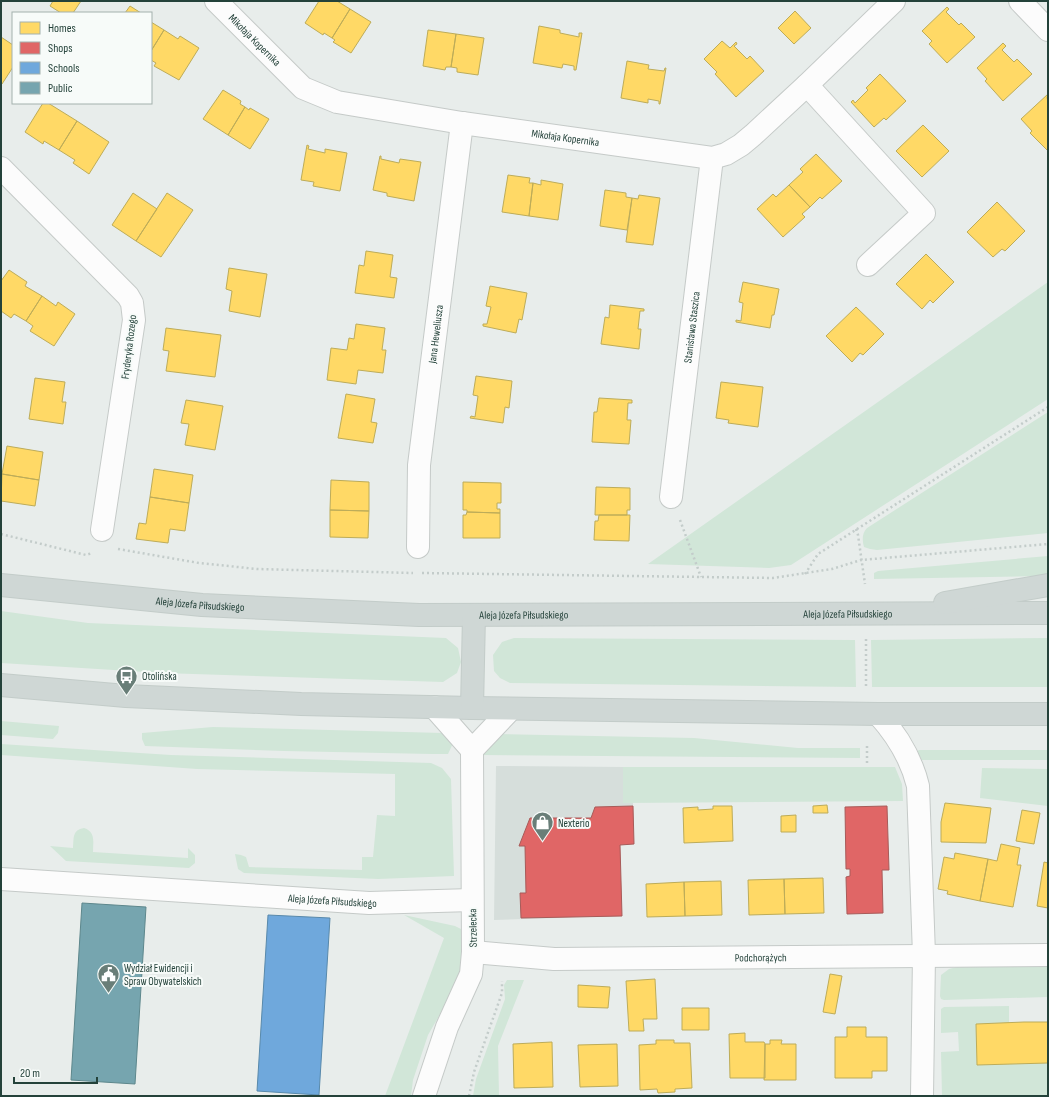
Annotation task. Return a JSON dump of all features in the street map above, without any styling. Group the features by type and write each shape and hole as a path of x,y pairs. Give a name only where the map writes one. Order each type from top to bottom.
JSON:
{"main road":[{"name":"Aleja Józefa Piłsudskiego","path":"1,585 202,604 419,615 1048,613"},
{"path":"887,614 1048,585"},
{"path":"472,708 474,615"},
{"path":"1,685 126,696 302,704 511,709 878,714 1048,714"},
{"path":"1024,714 1048,720"}],"street":[{"name":"Mikołaja Kopernika","path":"216,1 303,88 336,102 462,122 712,158 726,154 741,145 807,86 894,1"},
{"path":"1020,1 1048,30"},
{"path":"807,86 924,213 868,265"},
{"name":"Jana Heweliusza","path":"418,547 419,465 462,122"},
{"name":"Stanisława Staszica","path":"671,497 712,158"},
{"name":"Fryderyka Rozego","path":"1,168 128,296 132,303 134,320 105,543"},
{"path":"434,707 472,750 511,709"},
{"path":"878,714 890,727 905,749 912,764 918,786 924,955 922,1096"},
{"name":"Strzelecka","path":"424,1096 447,1027 471,974 473,952 472,750"},
{"name":"Aleja Józefa Piłsudskiego","path":"1,879 369,903 472,900"},
{"name":"Podchorążych","path":"473,952 554,959 1048,955"}],"path":[{"path":"805,574 818,554 1048,407"},
{"path":"671,497 701,577"},
{"path":"856,529 864,584"},
{"path":"1,534 86,554 105,543 199,563 257,570 773,578 832,569 861,560 1048,544"},
{"path":"866,636 866,691"},
{"path":"867,746 867,764"}],"shaded area":[{"path":"496,766 623,767 623,803 633,803 634,844 620,845 622,916 494,920"}],"green space":[{"path":"1048,282 1048,399 791,565 769,568 648,564"},
{"path":"1048,412 1048,533 877,550 864,547 863,537 867,528"},
{"path":"1048,556 1048,575 1041,576 874,579 874,573 878,571"},
{"path":"1,611 88,623 446,638 458,648 461,662 457,673 443,682 162,673 1,663"},
{"path":"514,638 855,640 856,687 510,683 500,678 494,671 493,655 502,642"},
{"path":"1048,638 1048,687 872,687 871,640"},
{"path":"1,721 59,726 58,733 53,739 1,735"},
{"path":"213,727 443,733 454,741 448,754 432,754 145,746 142,739 142,733"},
{"path":"497,734 694,738 798,748 860,748 860,758 480,755"},
{"path":"1,744 171,755 431,763 442,768 451,779 454,876 378,879 244,873 238,869 235,854 246,857 249,867 362,870 362,857 373,857 377,815 395,816 395,774 197,769 1,755"},
{"path":"919,750 1048,750 1048,760 920,760 916,752"},
{"path":"623,767 895,767 902,784 903,801 623,803"},
{"path":"982,768 1048,769 1048,806 980,798"},
{"path":"84,828 92,835 93,852 188,858 188,848 195,855 195,863 189,868 66,861 50,846 73,848 74,835 77,831"},
{"path":"404,915 455,926 461,929 465,950 460,974 450,997 428,1035 413,1080 411,1096 385,1096 444,938"},
{"path":"1048,964 1048,997 944,1000 941,999 940,996 941,975 949,969 957,967"},
{"path":"507,980 524,980 498,1046 499,1096 473,1096 476,1079 505,999 504,985"},
{"path":"1009,1006 1009,1023 976,1024 977,1065 1048,1063 1048,1096 942,1096 941,1052 959,1051 958,1032 941,1033 941,1009 944,1007"}],"building: Homes":[{"path":"53,1 81,1 74,12 59,12 50,6"},
{"path":"319,1 337,1 350,9 332,38 324,33 323,35 305,23"},
{"path":"130,6 139,12 126,12"},
{"path":"947,7 949,9 946,12 959,25 961,23 975,37 947,63 929,44 932,41 922,31"},
{"path":"350,9 371,22 351,53 333,42 335,40 332,38"},
{"path":"795,11 811,28 794,44 778,28"},
{"path":"152,23 164,30 152,49"},
{"path":"539,26 560,30 560,33 579,37 579,33 582,33 576,70 574,70 574,66 563,64 562,68 533,63"},
{"path":"164,30 178,39 180,36 199,48 179,80 154,66 156,63 152,61 152,49"},
{"path":"428,30 456,34 451,67 446,67 445,70 423,66"},
{"path":"456,34 484,38 478,75 457,72 457,68 451,67"},
{"path":"1,37 12,44 12,69 2,84"},
{"path":"722,41 730,48 736,42 737,44 734,46 747,59 750,56 764,71 736,97 715,74 717,72 704,59"},
{"path":"1003,43 1006,46 1002,50 1014,62 1017,59 1032,74 1003,101 985,81 987,79 977,68"},
{"path":"627,61 649,65 648,69 664,71 666,68 660,104 659,101 648,99 648,103 621,98"},
{"path":"880,74 906,101 886,120 884,118 874,127 851,102 853,100 855,103 868,90 866,88"},
{"path":"223,90 241,101 240,104 245,107 228,135 203,119"},
{"path":"1048,94 1048,151 1030,133 1032,131 1021,119"},
{"path":"42,104 50,104 77,121 59,150 44,141 43,144 25,132"},
{"path":"245,107 249,110 250,108 269,119 250,149 228,135"},
{"path":"77,121 109,142 89,174 73,163 75,160 59,150"},
{"path":"923,125 949,151 922,177 896,151"},
{"path":"307,145 309,146 308,149 325,153 325,149 347,153 340,191 313,186 314,182 301,180"},
{"path":"816,154 842,181 822,199 820,197 810,207 789,185 803,172 800,169"},
{"path":"380,156 381,159 399,163 400,159 421,162 414,201 387,196 387,193 373,190"},
{"path":"508,175 530,178 529,183 533,183 529,216 502,212"},
{"path":"541,180 563,184 558,220 529,216 533,183 541,185"},
{"path":"789,185 810,207 802,214 805,217 783,237 757,209 773,194 776,197"},
{"path":"605,190 626,193 626,197 632,198 627,230 600,226"},
{"path":"133,193 157,209 136,241 112,225"},
{"path":"167,193 193,210 161,257 136,241"},
{"path":"639,195 660,198 653,245 626,242 632,198 638,199"},
{"path":"997,202 1025,231 1005,251 1002,249 993,257 967,232"},
{"path":"366,251 393,255 390,277 397,278 394,298 355,293 359,265 364,266"},
{"path":"926,254 954,282 933,303 930,300 922,309 896,284"},
{"path":"229,268 267,274 260,317 229,311 232,291 226,289"},
{"path":"9,270 27,282 25,286 42,296 26,321 14,314 11,318 1,311 1,281"},
{"path":"743,282 779,289 770,328 736,322 736,320 741,321 743,303 739,302"},
{"path":"490,286 527,293 522,320 519,319 516,333 483,326 483,324 487,324 491,307 486,306"},
{"path":"42,296 56,306 58,302 75,314 54,346 30,331 33,326 26,321"},
{"path":"610,305 644,309 644,311 640,311 638,329 641,329 639,349 601,344 605,317 609,318"},
{"path":"856,307 884,334 863,355 860,353 852,362 826,336"},
{"path":"356,324 385,328 382,350 386,350 383,373 358,370 356,384 327,380 331,348 347,350 349,338 354,339"},
{"path":"166,328 221,335 215,377 166,371 169,351 163,350"},
{"path":"476,376 512,381 509,408 505,407 503,423 470,418 471,416 475,417 478,396 473,395"},
{"path":"35,378 65,382 62,402 66,402 63,424 29,419"},
{"path":"721,382 763,387 758,427 728,423 729,420 716,418"},
{"path":"346,394 375,399 371,422 377,423 373,443 338,438"},
{"path":"599,398 632,400 632,403 628,403 627,420 631,420 629,444 592,442 594,412 597,412"},
{"path":"186,400 223,406 215,450 185,445 189,424 181,423"},
{"path":"7,446 43,452 39,480 2,474"},
{"path":"154,469 193,475 189,503 150,497"},
{"path":"2,474 39,480 35,506 1,501"},
{"path":"331,480 369,482 369,511 330,510"},
{"path":"463,482 501,483 501,503 497,503 497,509 500,509 500,513 467,512 467,510 463,510"},
{"path":"596,487 630,488 630,510 627,510 627,515 595,515"},
{"path":"150,497 189,503 185,531 170,529 168,543 136,539 139,523 146,524"},
{"path":"330,510 369,511 368,538 330,537"},
{"path":"467,512 500,513 500,538 463,538 463,515 466,515"},
{"path":"599,515 630,515 629,541 594,540 595,521 598,521"},
{"path":"945,803 991,808 986,843 941,842 941,822"},
{"path":"827,805 828,813 813,813 813,806"},
{"path":"713,806 732,806 733,841 684,843 683,808 698,807 698,810 713,809"},
{"path":"1022,810 1040,813 1034,844 1016,841"},
{"path":"796,815 796,832 781,832 781,816"},
{"path":"1001,844 1020,848 1017,865 1021,865 1013,907 980,901 988,859 997,861"},
{"path":"955,853 988,859 980,901 947,894 948,891 938,889 944,857 954,859"},
{"path":"1044,862 1048,863 1048,908 1037,906"},
{"path":"823,878 824,913 785,914 784,879"},
{"path":"784,879 785,914 749,915 748,880"},
{"path":"721,881 722,915 685,916 684,882"},
{"path":"684,882 685,916 647,917 646,884"},
{"path":"830,974 842,976 835,1014 823,1012"},
{"path":"655,979 657,1019 643,1019 644,1031 629,1031 626,981"},
{"path":"578,985 610,987 608,1008 578,1007"},
{"path":"682,1008 709,1008 709,1030 682,1030"},
{"path":"1048,1022 1048,1063 977,1065 976,1024"},
{"path":"847,1027 866,1027 866,1037 887,1037 887,1071 872,1071 872,1078 835,1078 835,1037 847,1037"},
{"path":"745,1033 745,1042 764,1042 765,1044 765,1078 730,1078 729,1034"},
{"path":"656,1040 674,1040 674,1043 690,1043 692,1088 675,1089 675,1092 658,1093 657,1089 640,1090 639,1045 656,1044"},
{"path":"770,1040 782,1040 781,1044 796,1044 796,1080 764,1080 765,1044 770,1044"},
{"path":"552,1042 553,1087 514,1088 513,1044"},
{"path":"617,1044 618,1086 580,1087 578,1045"}],"building: Shops":[{"path":"633,806 634,844 620,845 622,916 521,918 520,893 526,893 525,846 519,846 530,818 591,818 595,807"},
{"path":"887,806 889,870 882,870 883,913 847,914 846,877 850,876 850,869 846,869 845,807"}],"building: Schools":[{"path":"268,915 330,918 319,1095 257,1091"}],"building: Public":[{"name":"Wydział Ewidencji i Spraw Obywatelskich","path":"82,903 146,907 135,1084 71,1080"}],"place":[{"name":"Otolińska","path":"126,696"},
{"name":"Nexterio","path":"543,842"},
{"name":"Wydział Ewidencji i Spraw Obywatelskich","path":"108,994"}]}
